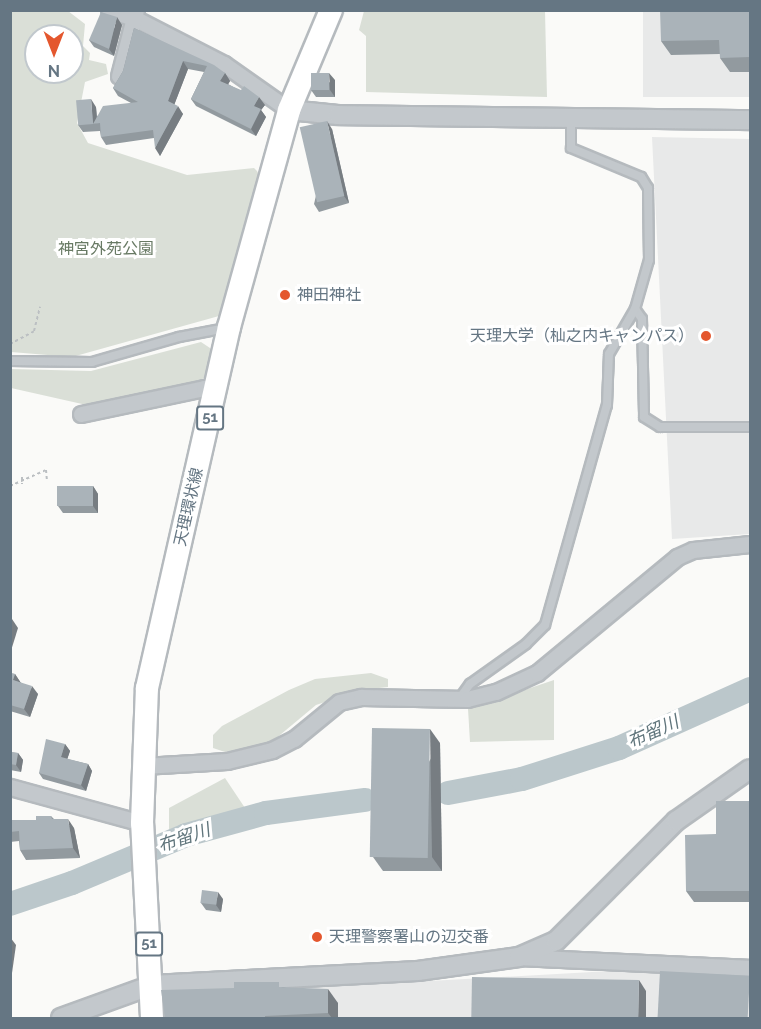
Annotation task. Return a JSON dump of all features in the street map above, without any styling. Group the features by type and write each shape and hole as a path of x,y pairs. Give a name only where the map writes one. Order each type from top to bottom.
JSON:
{"main road":[{"name":"天理環状線","path":"152,1018 143,830 143,766 147,688 230,327 289,110 331,10"}],"street":[{"path":"109,10 136,15 224,64 289,110 338,115 750,120"},
{"path":"119,76 123,51 136,15"},
{"path":"81,414 204,388 216,389"},
{"path":"143,766 226,761 272,750 294,739 339,702 361,697 459,699 496,692 537,673 677,557 693,550 750,544"},
{"path":"519,957 556,941 676,821 750,768"},
{"path":"10,787 143,830"},
{"path":"61,1018 152,985 418,971 519,957 750,968"}],"lane":[{"path":"459,699 470,684 526,644 545,625 607,405 609,354 636,309 649,260 648,188 641,177 571,148 571,118"},
{"path":"636,309 642,319 644,417 660,427 750,427"},
{"path":"10,361 92,362 179,337 230,327"}],"path":[{"path":"10,344 34,331 40,307"},
{"path":"10,486 22,484 46,470 46,482"},
{"path":"22,477 22,484"}],"shaded area":[{"path":"643,11 750,11 750,97 643,97"},
{"name":"天理大学（杣之内キャンパス）","path":"652,137 750,139 750,534 672,539"},
{"path":"610,971 750,977 750,1018 163,1018 163,1013 178,995"}],"green space":[{"name":"神宮外苑公園","path":"10,11 68,11 85,24 84,35 84,24 24,24 24,84 84,84 84,47 90,53 89,60 106,64 108,74 85,82 77,123 88,143 187,175 254,168 262,181 229,308 219,316 72,357 11,352"},
{"path":"364,11 545,11 547,97 366,92 366,36 359,30"},
{"path":"201,342 210,348 210,355 204,378 198,382 91,406 11,388 10,369 91,371"},
{"path":"371,673 388,679 388,687 361,690 316,705 268,745 225,752 213,748 213,735 222,726 289,690 315,679"},
{"path":"554,680 554,740 470,742 468,709"},
{"path":"225,778 249,814 169,836 169,808"}],"building":[{"path":"660,10 750,10 750,57 720,58 719,40 661,41"},
{"path":"101,12 117,17 109,49 89,40"},
{"path":"134,28 214,65 225,73 220,81 241,90 244,86 259,97 254,106 261,109 251,129 191,99 207,66 183,61 168,101 178,106 155,148 153,130 101,137 100,123 93,124 103,106 138,102 113,88 123,71"},
{"path":"311,73 329,73 329,90 311,90"},
{"path":"91,99 93,124 78,125 76,100"},
{"path":"327,121 344,196 317,202 300,127"},
{"path":"57,486 93,486 93,506 57,506"},
{"path":"10,673 15,674 13,680 32,686 24,709 10,705"},
{"path":"372,728 430,729 428,858 370,857"},
{"path":"46,739 65,744 61,757 88,764 81,785 39,773"},
{"path":"10,752 18,753 16,765 10,764"},
{"path":"716,801 750,801 750,891 686,891 685,835 716,834"},
{"path":"36,816 68,819 73,848 20,850 19,831 10,832 10,820 36,820"},
{"path":"202,890 218,892 216,905 200,903"},
{"path":"660,971 750,976 748,1018 658,1018"},
{"path":"472,977 639,980 638,1018 471,1018"},
{"path":"234,982 279,982 279,987 328,989 328,1013 265,1016 265,1018 165,1017 161,990 234,988"}],"waterway":[{"name":"布留川","path":"448,793 522,779 619,748 750,689"},
{"name":"布留川","path":"10,904 72,883 186,835 266,813 365,800"}],"place":[{"name":"神田神社","path":"285,295"},
{"name":"天理大学（杣之内キャンパス）","path":"706,336"},
{"name":"天理警察署山の辺交番","path":"317,937"}]}
